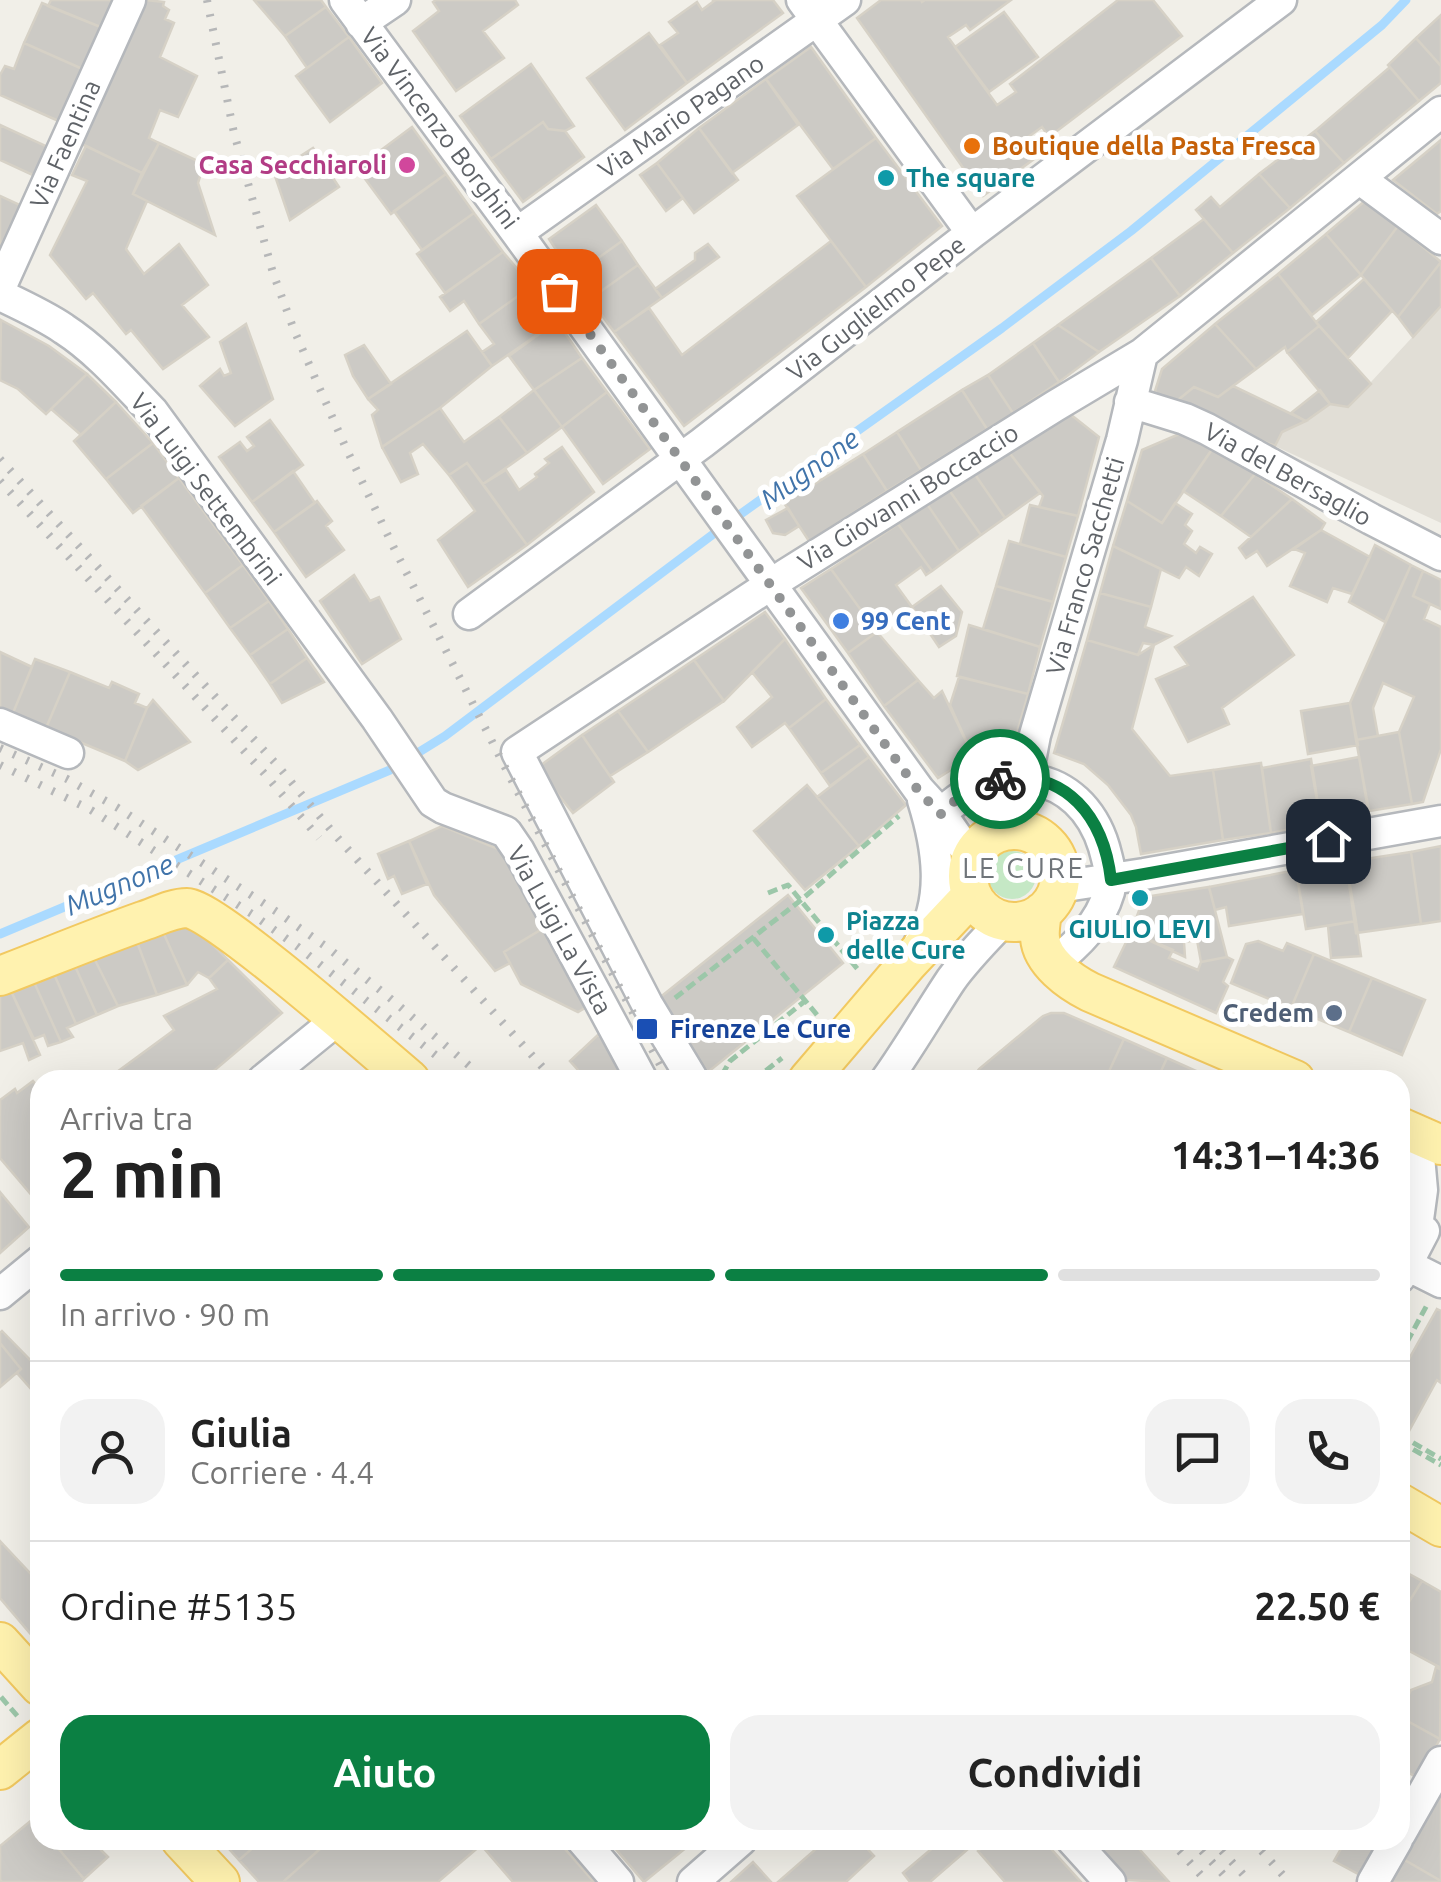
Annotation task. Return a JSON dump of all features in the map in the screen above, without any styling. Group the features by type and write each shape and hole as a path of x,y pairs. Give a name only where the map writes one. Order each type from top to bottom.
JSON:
{"main road":[{"path":"1050,899 1021,921 1003,921 985,912 972,896 967,876 971,857 989,836 1002,831 1017,830 1041,838 1058,862 1050,899 1040,938 1062,972 1090,992 1272,1070"},
{"path":"817,1070 908,963 972,896"},
{"path":"0,976 117,930 181,908 192,908 398,1070"},
{"path":"1410,1509 1441,1526"},
{"path":"0,1642 30,1675"},
{"path":"0,1770 30,1746"},
{"path":"190,1850 220,1882"}],"street":[{"name":"Via Faentina","path":"0,292 130,0"},
{"path":"353,11 396,0"},
{"name":"Via Mario Pagano","path":"517,233 809,10 846,0"},
{"name":"Via Guglielmo Pepe","path":"469,614 680,460 972,232 1281,0"},
{"path":"809,10 972,232"},
{"name":"Via Vincenzo Borghini","path":"353,11 931,803"},
{"name":"Via Giovanni Boccaccio","path":"700,1070 654,1015 517,752 770,584 1142,354 1441,112"},
{"path":"1360,179 1441,239"},
{"name":"Via Luigi Settembrini","path":"0,292 71,334 153,412 377,719"},
{"name":"Via Franco Sacchetti","path":"1026,777 1142,354"},
{"name":"Via del Bersaglio","path":"1130,402 1207,428 1441,555"},
{"name":"Via Luigi La Vista","path":"377,719 433,802 506,832 637,1070"},
{"path":"0,724 68,753"},
{"path":"931,803 958,798 998,779 1026,777 1061,790 1088,813 1098,830 1111,880 1094,924 1072,948 1062,972"},
{"path":"1017,830 1026,777"},
{"path":"931,803 971,857"},
{"path":"908,963 931,920 936,888 931,803"},
{"path":"1050,899 1111,880 1441,821"},
{"path":"893,1070 962,965 1003,921"},
{"path":"276,1070 338,1019"},
{"path":"1410,1249 1422,1190 1419,1135"},
{"path":"1410,1258 1441,1199"},
{"path":"1410,1267 1439,1293"},
{"path":"0,1294 30,1269"},
{"path":"1411,1788 1441,1762"},
{"path":"591,1850 618,1882"},
{"path":"692,1882 729,1850"},
{"path":"1081,1850 1110,1882"},
{"path":"1373,1882 1391,1850"}],"path":[{"path":"654,1015 902,814 910,826"},
{"path":"768,893 788,885 860,972"},
{"path":"752,938 818,1016 829,1005"},
{"path":"850,983 870,960"},
{"path":"719,1070 804,1001"},
{"path":"1410,1337 1439,1293"},
{"path":"1410,1444 1441,1462"}],"shaded area":[{"path":"1441,306 1441,523 1275,446 1282,432 1330,404 1348,407"}],"green space":[{"path":"1012,851 1029,858 1036,875 1029,892 1012,899 995,892 988,875 995,858"}],"building":[{"path":"51,0 112,0 103,28 48,6"},
{"path":"146,0 164,2 169,10 165,19 174,23 160,57 197,76 178,117 160,110 149,138 159,143 142,173 77,142"},
{"path":"254,0 321,0 326,7 285,36"},
{"path":"515,0 518,5 483,31 504,58 456,91 413,31 439,11 433,2"},
{"path":"713,0 773,0 783,13 687,83 660,45 678,33 669,22 697,2 702,10"},
{"path":"881,0 1011,0 970,30 966,25 948,37 997,105 1016,92 1010,84 1118,0 1153,0 1182,36 1049,137 1042,127 1024,140 1037,157 983,196 857,18"},
{"path":"42,3 103,28 87,71 24,43"},
{"path":"326,7 349,37 307,68 285,36"},
{"path":"1004,12 1038,57 989,92 955,47"},
{"path":"1441,15 1441,66 1416,38"},
{"path":"649,33 687,83 625,130 587,78"},
{"path":"349,37 382,83 330,122 296,76"},
{"path":"1416,38 1441,66 1441,83 1419,101 1388,65"},
{"path":"24,43 87,71 63,123 0,95 0,75 5,66 14,69"},
{"path":"811,47 876,138 833,169 766,79"},
{"path":"531,64 574,126 565,131 548,129 543,122 491,159 460,116"},
{"path":"1390,67 1419,101 1344,163 1315,131"},
{"path":"766,79 798,125 732,173 699,128"},
{"path":"543,122 548,129 565,131 584,157 523,202 491,159"},
{"path":"0,125 48,147 35,176 0,160"},
{"path":"412,127 446,174 391,214 357,168"},
{"path":"699,128 738,180 694,213 657,163"},
{"path":"1315,131 1344,163 1290,208 1259,174"},
{"path":"876,138 942,226 866,287 797,196"},
{"path":"1441,140 1441,211 1437,214 1393,180"},
{"path":"159,143 204,164 198,183 215,235 133,194"},
{"path":"86,146 142,173 133,194 147,201 126,249 144,274 179,244 208,285 182,305 209,337 163,369 131,330 126,334 93,293 86,299 50,255 87,181 72,175"},
{"path":"313,148 339,187 290,220 274,173"},
{"path":"657,163 683,198 666,211 640,175"},
{"path":"446,174 474,213 422,250 394,211"},
{"path":"1259,174 1290,208 1233,253 1196,210 1211,197 1220,207"},
{"path":"0,196 20,205 0,248"},
{"path":"1366,200 1398,226 1361,275 1326,234"},
{"path":"596,205 622,241 573,276 549,239"},
{"path":"474,213 503,252 445,293 417,254"},
{"path":"1204,219 1233,253 1180,296 1151,258"},
{"path":"1398,226 1441,262 1398,317 1361,275"},
{"path":"1326,234 1361,275 1312,315 1278,274"},
{"path":"622,241 638,265 590,299 573,276"},
{"path":"831,241 866,287 684,426 614,332 649,308 682,355"},
{"path":"708,244 719,257 662,298 655,289 695,260 695,253"},
{"path":"503,252 532,286 479,324 464,301 450,311 440,297"},
{"path":"1151,258 1180,296 1099,352 1058,325"},
{"path":"1441,262 1441,306 1413,337 1398,317"},
{"path":"638,265 662,298 614,332 590,299"},
{"path":"1278,274 1319,326 1287,352 1285,347 1256,369 1215,324"},
{"path":"1364,279 1392,311 1348,358 1316,322"},
{"path":"532,286 557,321 492,366 482,352 494,344 479,324"},
{"path":"1,320 49,346 87,374 46,414 18,389 0,380"},
{"path":"557,321 582,358 534,390 509,356"},
{"path":"246,324 273,399 235,426 200,386 220,369 224,376 231,373 220,342"},
{"path":"1215,324 1256,369 1218,397 1194,387 1173,404 1161,399 1155,391 1162,369"},
{"path":"1058,325 1099,352 1059,382 1033,343"},
{"path":"1319,326 1371,384 1348,407 1330,404 1287,352"},
{"path":"467,331 492,366 382,447 372,415 378,410 368,399"},
{"path":"1033,343 1059,382 1013,413 988,375"},
{"path":"364,345 391,384 368,399 345,355"},
{"path":"582,358 607,392 562,427 534,390"},
{"path":"87,374 116,402 81,435 51,409"},
{"path":"988,375 1013,413 987,429 962,390"},
{"path":"1233,386 1306,421 1282,432 1275,446 1173,404 1194,387 1218,397"},
{"path":"534,390 562,427 527,453 499,417"},
{"path":"962,390 987,429 921,470 897,432"},
{"path":"1320,390 1330,404 1306,421 1291,413"},
{"path":"607,392 650,449 603,484 562,427"},
{"path":"116,402 153,443 106,479 74,441"},
{"path":"440,408 464,442 499,417 527,453 483,484 467,463 449,475 423,444 410,453 418,474 401,482 382,447"},
{"path":"1070,414 1099,437 1078,516 1039,507 1043,496 1008,451"},
{"path":"270,420 303,465 252,502 219,457 240,442 247,451 254,446 247,437"},
{"path":"1191,429 1215,445 1162,523 1127,501 1142,450"},
{"path":"897,432 921,470 887,491 863,454"},
{"path":"153,443 179,478 133,513 106,479"},
{"path":"1215,445 1255,474 1221,516 1183,491"},
{"path":"562,447 594,492 527,545 483,484 506,470 519,490 549,463 545,459"},
{"path":"1008,451 1040,493 1005,518 974,473"},
{"path":"863,454 887,491 809,541 784,503"},
{"path":"467,463 527,545 468,587 438,540 475,511 449,475"},
{"path":"293,471 315,503 274,532 252,502"},
{"path":"974,473 1005,518 981,535 949,490"},
{"path":"1255,474 1292,499 1251,537 1221,516"},
{"path":"179,478 243,565 205,593 141,506"},
{"path":"949,490 981,535 959,551 927,504"},
{"path":"1292,499 1325,523 1321,530 1267,566 1257,551 1246,558 1239,548"},
{"path":"317,501 332,521 326,526 344,550 306,577 274,532"},
{"path":"1127,501 1162,523 1175,503 1192,514 1185,525 1192,531 1184,544 1196,553 1200,547 1212,554 1199,576 1186,567 1179,578 1113,546"},
{"path":"927,504 959,551 932,571 898,524"},
{"path":"1030,505 1078,516 1066,557 1020,544"},
{"path":"788,508 799,526 785,535 773,533 766,520"},
{"path":"898,524 932,571 926,575 921,567 896,585 912,607 877,632 831,569"},
{"path":"1321,530 1370,557 1352,594 1333,588 1327,602 1290,586 1305,553 1294,549"},
{"path":"1009,541 1066,557 1053,602 996,586"},
{"path":"1375,545 1411,565 1385,622 1349,602"},
{"path":"1113,546 1161,569 1151,607 1100,593"},
{"path":"243,565 269,601 230,628 205,593"},
{"path":"1411,565 1423,571 1413,596 1430,604 1424,619 1441,627 1441,749 1423,802 1412,804 1399,732 1414,697 1383,683 1373,708 1378,736 1356,740 1350,703"},
{"path":"831,569 877,632 848,653 801,588"},
{"path":"1423,571 1441,580 1441,609 1413,596"},
{"path":"354,575 370,601 379,597 401,639 362,664 320,601"},
{"path":"941,586 962,612 956,636 939,647 912,607"},
{"path":"996,586 1053,602 1040,647 983,629"},
{"path":"1100,593 1151,607 1145,627 1171,636 1154,645 1143,643 1138,655 1087,640"},
{"path":"1253,597 1294,655 1222,708 1229,724 1188,742 1156,679 1188,665 1175,647"},
{"path":"269,601 288,629 250,655 230,628"},
{"path":"765,612 785,639 724,701 694,660"},
{"path":"969,625 1040,647 1028,694 957,676"},
{"path":"288,629 307,658 270,684 250,655"},
{"path":"877,632 918,680 884,706 848,653"},
{"path":"785,639 826,699 789,728 785,723 752,747 737,727 772,697 752,672"},
{"path":"1087,640 1138,655 1154,645 1132,729 1170,776 1213,770 1223,840 1141,854 1131,815 1108,785 1084,764 1054,753"},
{"path":"0,652 32,667 13,713 0,707"},
{"path":"307,658 324,682 282,703 270,684"},
{"path":"35,659 70,672 46,728 13,713"},
{"path":"694,660 724,701 648,752 618,711"},
{"path":"70,672 109,688 112,682 139,694 135,703 147,708 125,761 46,728"},
{"path":"959,677 1028,694 1012,750 973,756 950,705"},
{"path":"918,680 934,698 942,691 973,756 938,778 884,706"},
{"path":"826,699 860,745 821,773 789,728"},
{"path":"153,700 190,742 138,770 125,761"},
{"path":"1350,703 1358,745 1308,754 1301,711"},
{"path":"618,711 648,752 610,776 582,735"},
{"path":"1399,732 1412,804 1369,811 1356,740"},
{"path":"582,735 614,782 573,813 537,768"},
{"path":"860,745 869,757 830,786 821,773"},
{"path":"869,757 906,805 859,846 817,797"},
{"path":"1359,757 1369,815 1321,823 1311,766"},
{"path":"1311,759 1321,823 1271,833 1262,768"},
{"path":"1261,763 1271,833 1223,840 1213,770"},
{"path":"807,785 859,846 805,890 754,831"},
{"path":"442,826 508,853 547,926 504,952 510,963 495,971 434,895 409,841"},
{"path":"409,841 427,884 402,894 394,876 388,879 378,854"},
{"path":"1441,846 1441,921 1421,924 1411,852"},
{"path":"1411,852 1421,924 1356,933 1346,862"},
{"path":"1346,862 1356,921 1306,929 1296,870"},
{"path":"1296,870 1303,914 1229,926 1226,907 1215,910 1209,887"},
{"path":"1209,887 1227,957 1201,962 1197,940 1184,942 1185,957 1131,932 1144,897"},
{"path":"788,895 843,963 710,1070 706,1070 653,1003"},
{"path":"1356,921 1361,956 1331,958 1328,926"},
{"path":"190,922 228,960 209,978 198,972 187,985 163,932"},
{"path":"547,926 590,1005 578,1012 521,984 504,952"},
{"path":"163,932 187,985 157,995 137,942"},
{"path":"1131,932 1173,950 1169,958 1198,970 1201,962 1227,957 1233,960 1223,982 1228,986 1216,1013 1114,967"},
{"path":"1258,941 1283,951 1287,943 1314,954 1291,1008 1231,983 1246,944"},
{"path":"137,942 157,995 118,1006 94,958"},
{"path":"1314,954 1372,978 1349,1032 1291,1008"},
{"path":"94,958 118,1006 97,1015 75,966"},
{"path":"228,960 282,1013 215,1070 120,1070 174,1030 164,1016 217,989 209,978"},
{"path":"75,966 97,1015 76,1024 54,974"},
{"path":"54,974 76,1024 67,1028 73,1037 61,1042 34,982"},
{"path":"1372,978 1425,1000 1402,1055 1349,1032"},
{"path":"34,982 61,1042 48,1046 44,1035 34,1039 11,991"},
{"path":"11,991 40,1055 29,1060 23,1043 0,1051 0,995"},
{"path":"1064,1013 1124,1039 1110,1070 978,1070 1043,1016"},
{"path":"599,1034 622,1070 578,1070 570,1061"},
{"path":"1124,1039 1167,1058 1162,1070 1110,1070"},
{"path":"1167,1058 1194,1070 1162,1070"},
{"path":"30,1083 30,1193 0,1158 0,1100 15,1089 17,1093"},
{"path":"0,1192 29,1227 0,1253"},
{"path":"1437,1309 1441,1311 1441,1383 1437,1380 1410,1429 1410,1357"},
{"path":"0,1333 30,1360 30,1388 0,1343"},
{"path":"0,1343 21,1369 0,1387"},
{"path":"0,1541 30,1573 30,1633 0,1598"},
{"path":"1410,1574 1422,1581 1410,1600"},
{"path":"1422,1581 1441,1592 1441,1668 1410,1651 1410,1600"},
{"path":"1436,1667 1441,1670 1440,1739 1410,1722 1411,1690 1432,1682"},
{"path":"1410,1722 1440,1739 1418,1778 1410,1774"},
{"path":"1441,1792 1441,1881 1403,1859"},
{"path":"30,1821 30,1850 59,1850 84,1879 2,1882 0,1846"},
{"path":"60,1850 101,1850 108,1857 84,1879"},
{"path":"230,1850 250,1850 239,1860"},
{"path":"250,1850 319,1850 283,1882 259,1882 239,1860"},
{"path":"319,1850 475,1850 438,1882 283,1882"},
{"path":"485,1850 566,1850 594,1882 513,1882"},
{"path":"617,1850 683,1850 644,1882"},
{"path":"815,1850 868,1850 874,1856 846,1882 778,1882"},
{"path":"930,1850 967,1850 930,1882 910,1882 903,1873"},
{"path":"1052,1850 1081,1882 1005,1882 978,1851"},
{"path":"1099,1850 1140,1850 1169,1882 1125,1880"},
{"path":"1340,1850 1375,1850 1362,1876 1334,1861"},
{"path":"1403,1859 1441,1881 1441,1882 1389,1882"},
{"path":"753,1862 771,1882 731,1882"}],"waterway":[{"name":"Mugnone","path":"0,934 390,770 445,736 728,523 1131,231 1382,25 1406,0"}],"railway":[{"path":"207,0 234,133 273,273 294,330 394,548 663,1070"},
{"path":"0,459 278,766 545,1070"},
{"path":"0,481 319,838"},
{"path":"0,748 118,808 277,912 328,948 474,1070"},
{"path":"0,765 91,810 252,914 438,1057"},
{"path":"1179,1850 1207,1882"},
{"path":"1201,1850 1230,1882"},
{"path":"1221,1850 1250,1882"},
{"path":"1261,1850 1289,1882"}],"way so far":[{"path":"559,291 920,793 941,814 958,798 1000,779"}],"place":[{"name":"Boutique della Pasta Fresca","path":"972,146"},
{"name":"Casa Secchiaroli","path":"407,165"},
{"name":"The square","path":"886,178"},
{"name":"99 Cent","path":"841,621"},
{"name":"GIULIO LEVI","path":"1140,898"},
{"name":"Piazza delle Cure","path":"826,935"},
{"name":"Credem","path":"1334,1013"},
{"name":"Firenze Le Cure","path":"647,1029"}],"district":[{"name":"LE CURE","path":"1024,867"}],"route":[{"path":"1000,779 1026,777 1072,796 1098,830 1111,880 1328,841"}]}
